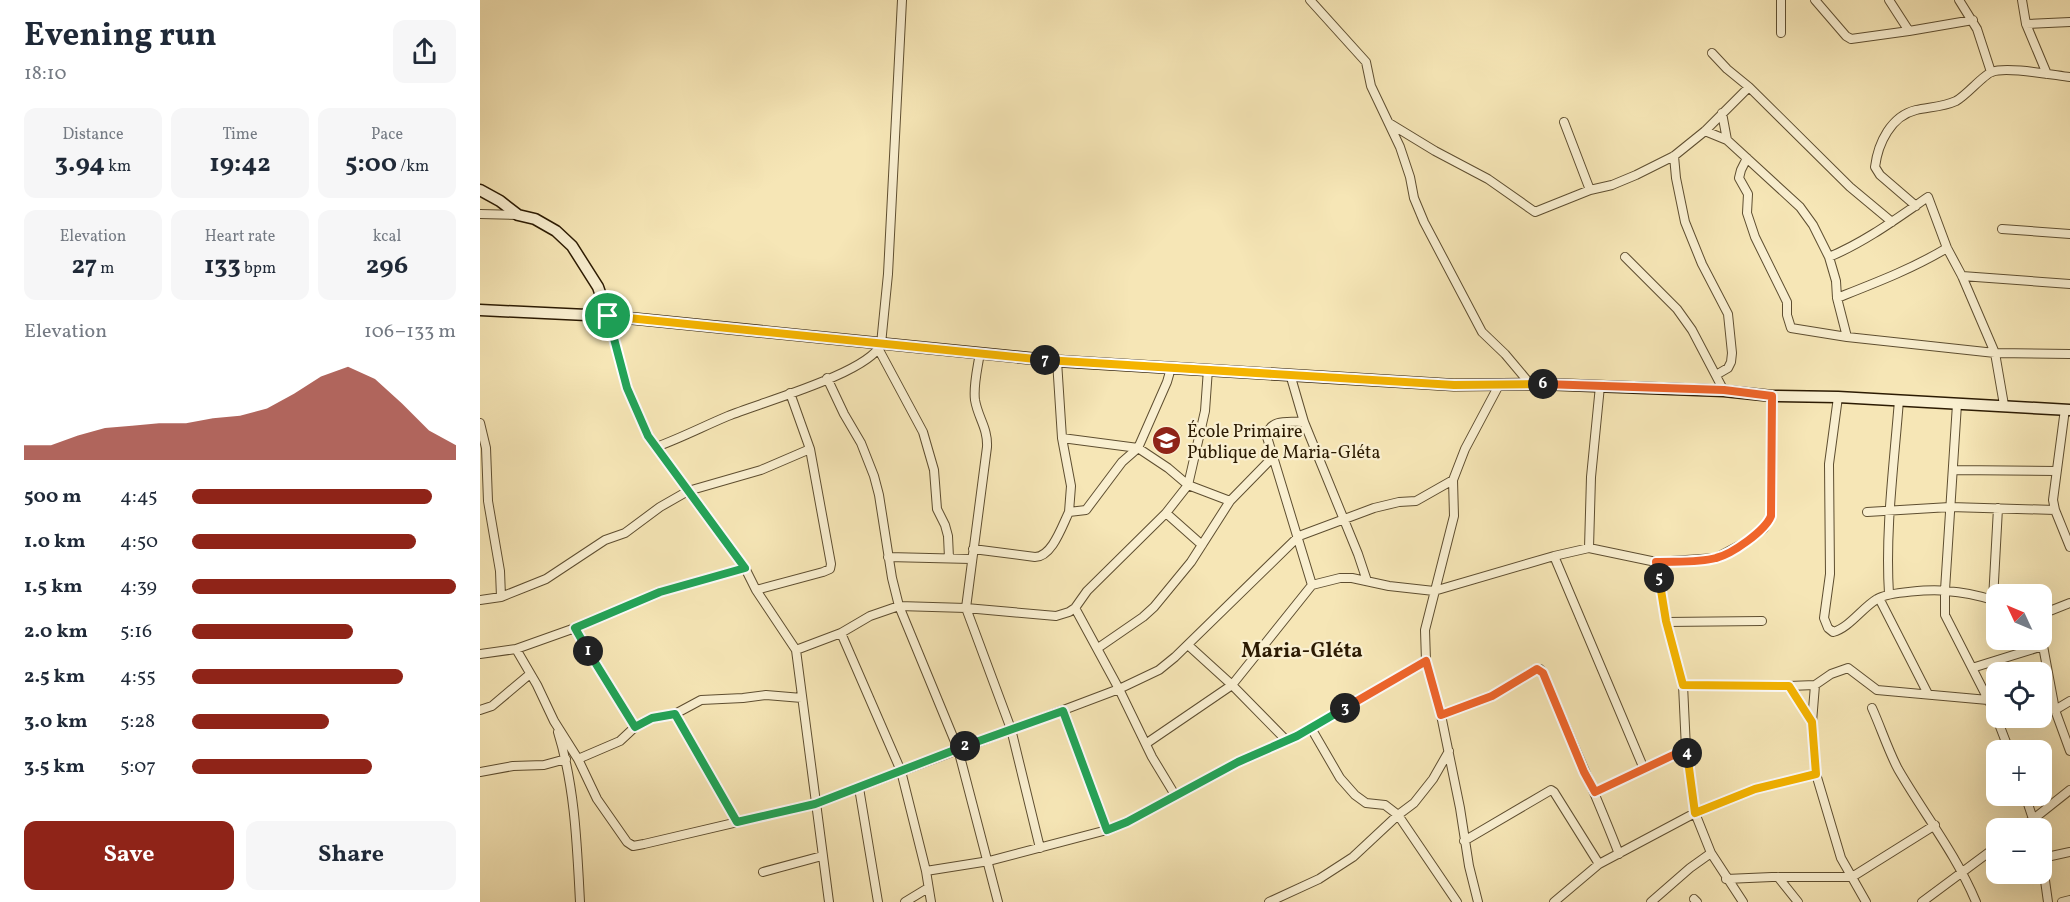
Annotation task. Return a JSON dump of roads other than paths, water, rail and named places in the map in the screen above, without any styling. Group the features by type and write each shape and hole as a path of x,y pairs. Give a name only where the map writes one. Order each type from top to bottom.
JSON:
{"street":[{"path":"902,0 888,274 880,347 923,432 934,470 937,510 948,536 949,558"},
{"path":"1310,0 1364,58 1371,86 1406,161 1414,198 1424,222 1482,332 1506,354 1531,385"},
{"path":"1781,0 1781,33"},
{"path":"1815,0 1851,39 1973,20"},
{"path":"1889,0 1909,31"},
{"path":"1959,0 1973,20 1991,72"},
{"path":"2022,0 2026,24 2047,74"},
{"path":"2026,24 2070,22"},
{"path":"1712,53 1850,188 1892,222"},
{"path":"1916,206 1880,175 1875,167 1879,147 1888,130 1908,113 1958,100 1991,72 2018,71 2070,77"},
{"path":"1389,123 1488,179 1535,212 1590,190 1620,182 1674,156 1706,131 1749,87"},
{"path":"1722,113 1727,140"},
{"path":"1564,122 1590,190"},
{"path":"1706,131 1727,140 1800,207 1813,225 1829,257 1847,337"},
{"path":"1674,156 1684,222 1702,264 1728,314 1731,362 1723,373 1716,375"},
{"path":"1747,158 1739,178 1748,194 1746,213 1755,237 1787,302 1787,315 1791,328 1847,337 1995,353 2070,354"},
{"path":"480,190 500,201 518,215"},
{"path":"1829,257 1892,222 1928,197 1947,248 1962,276 1995,353 2004,405"},
{"path":"480,214 518,215 535,219 556,231 572,246 598,287 627,388 637,414 656,447 745,568 756,590 796,650 829,902"},
{"path":"2002,229 2070,234"},
{"path":"1838,298 1894,276 1947,248"},
{"path":"1625,257 1677,309 1692,330 1724,390"},
{"path":"1962,276 2070,284"},
{"path":"480,310 608,316 880,347 980,352 1057,361 1454,385 1724,390 1772,396 1838,397 2067,410 2053,489 2055,510 2070,547"},
{"path":"656,447 729,415 790,393 864,362 880,347"},
{"path":"980,352 975,396 987,437 966,608 1011,729 1040,848"},
{"path":"972,549 1039,557 1050,547 1069,512 1071,486 1062,438 1057,361"},
{"path":"1069,512 1086,510 1122,462 1138,448 1171,368"},
{"path":"796,650 841,633 870,616 899,606 966,608 1056,616 1075,608 1087,591 1166,513 1188,485 1205,411 1208,369"},
{"path":"1290,374 1304,422 1344,518 1367,581"},
{"path":"827,378 870,462 879,495 888,557 899,606 958,749 998,902"},
{"path":"1478,902 1464,841 1449,751 1426,661 1425,630 1454,516 1453,480 1465,449 1499,385"},
{"path":"1589,548 1591,477 1600,386"},
{"path":"756,590 830,569 810,449 790,393"},
{"path":"1147,743 1232,685 1312,585 1340,578 1352,578 1389,586 1434,591 1589,548 1656,562 1716,558 1748,541 1768,522 1771,516 1772,396"},
{"path":"1838,397 1829,464 1830,574 1824,618 1827,628 1833,632 1842,630 1858,613 1888,594 1945,590 1986,598"},
{"path":"1888,594 1890,511 1899,400"},
{"path":"1957,404 1945,615 1986,694"},
{"path":"1304,422 1272,424 1267,437 1299,536 1312,585"},
{"path":"480,427 486,448 488,501 499,559 501,597"},
{"path":"1062,438 1138,448 1188,485 1230,501"},
{"path":"480,600 501,597 546,579 604,540 625,533 660,507 688,492 761,470 810,449"},
{"path":"1098,648 1154,607 1185,571 1230,501 1273,457"},
{"path":"1953,470 2056,471"},
{"path":"516,649 554,721 578,759 597,799 627,842 633,846 815,804 1119,689 1159,670 1188,645 1299,536 1344,518 1390,504 1416,501 1453,480"},
{"path":"1867,513 1950,507 2055,510"},
{"path":"1996,584 1998,508"},
{"path":"1166,513 1202,545"},
{"path":"1554,556 1644,769"},
{"path":"888,557 971,559"},
{"path":"1656,562 1666,621 1683,685 1686,749 1695,813 1711,853 1743,902"},
{"path":"480,654 516,649 575,628 660,592 745,568"},
{"path":"1879,598 1928,694"},
{"path":"2052,611 2070,603"},
{"path":"1075,608 1098,648 1152,757 1175,795"},
{"path":"1666,621 1762,621"},
{"path":"575,628 635,727"},
{"path":"841,633 901,771 926,871 931,902"},
{"path":"1188,645 1232,685 1287,741"},
{"path":"1972,668 2030,650"},
{"path":"2044,650 2055,710 2070,751"},
{"path":"926,871 989,861 1107,830 1127,822 1238,762 1287,741 1426,661"},
{"path":"1683,685 1815,685 1831,674 1848,668 1877,690 1986,700"},
{"path":"1441,715 1492,696 1534,670 1540,669 1584,772 1595,792 1619,854"},
{"path":"480,710 492,706 530,674"},
{"path":"1815,685 1812,722 1816,774 1840,858 1866,902"},
{"path":"1789,686 1812,722"},
{"path":"578,759 620,741 635,727 652,718 675,714 700,700 766,695 802,698"},
{"path":"2055,710 2070,701"},
{"path":"1872,708 1898,768 1935,825 1976,902"},
{"path":"1063,711 1107,830"},
{"path":"675,714 737,822"},
{"path":"554,721 566,759 573,808 580,902"},
{"path":"1311,728 1347,787 1360,801 1385,805 1398,815 1457,902"},
{"path":"1595,792 1686,749"},
{"path":"1269,902 1333,871 1360,851 1425,791 1449,751"},
{"path":"480,772 513,766 544,765 566,759"},
{"path":"1554,902 1599,864 1695,813 1755,789 1816,774"},
{"path":"859,788 878,902"},
{"path":"1464,841 1551,790 1599,864"},
{"path":"2036,818 2070,790"},
{"path":"1726,879 1852,877 1935,825"},
{"path":"2052,856 2070,852"},
{"path":"1651,902 1690,867 1711,853"},
{"path":"1922,902 1986,855"},
{"path":"763,872 822,856"},
{"path":"1778,877 1798,902"},
{"path":"2045,884 2048,902"},
{"path":"905,902 928,888"},
{"path":"2062,902 2070,900"}],"place":[{"name":"École Primaire Publique de Maria-Gléta","path":"1166,441"}],"district":[{"name":"Maria-Gléta","path":"1302,650"}]}
